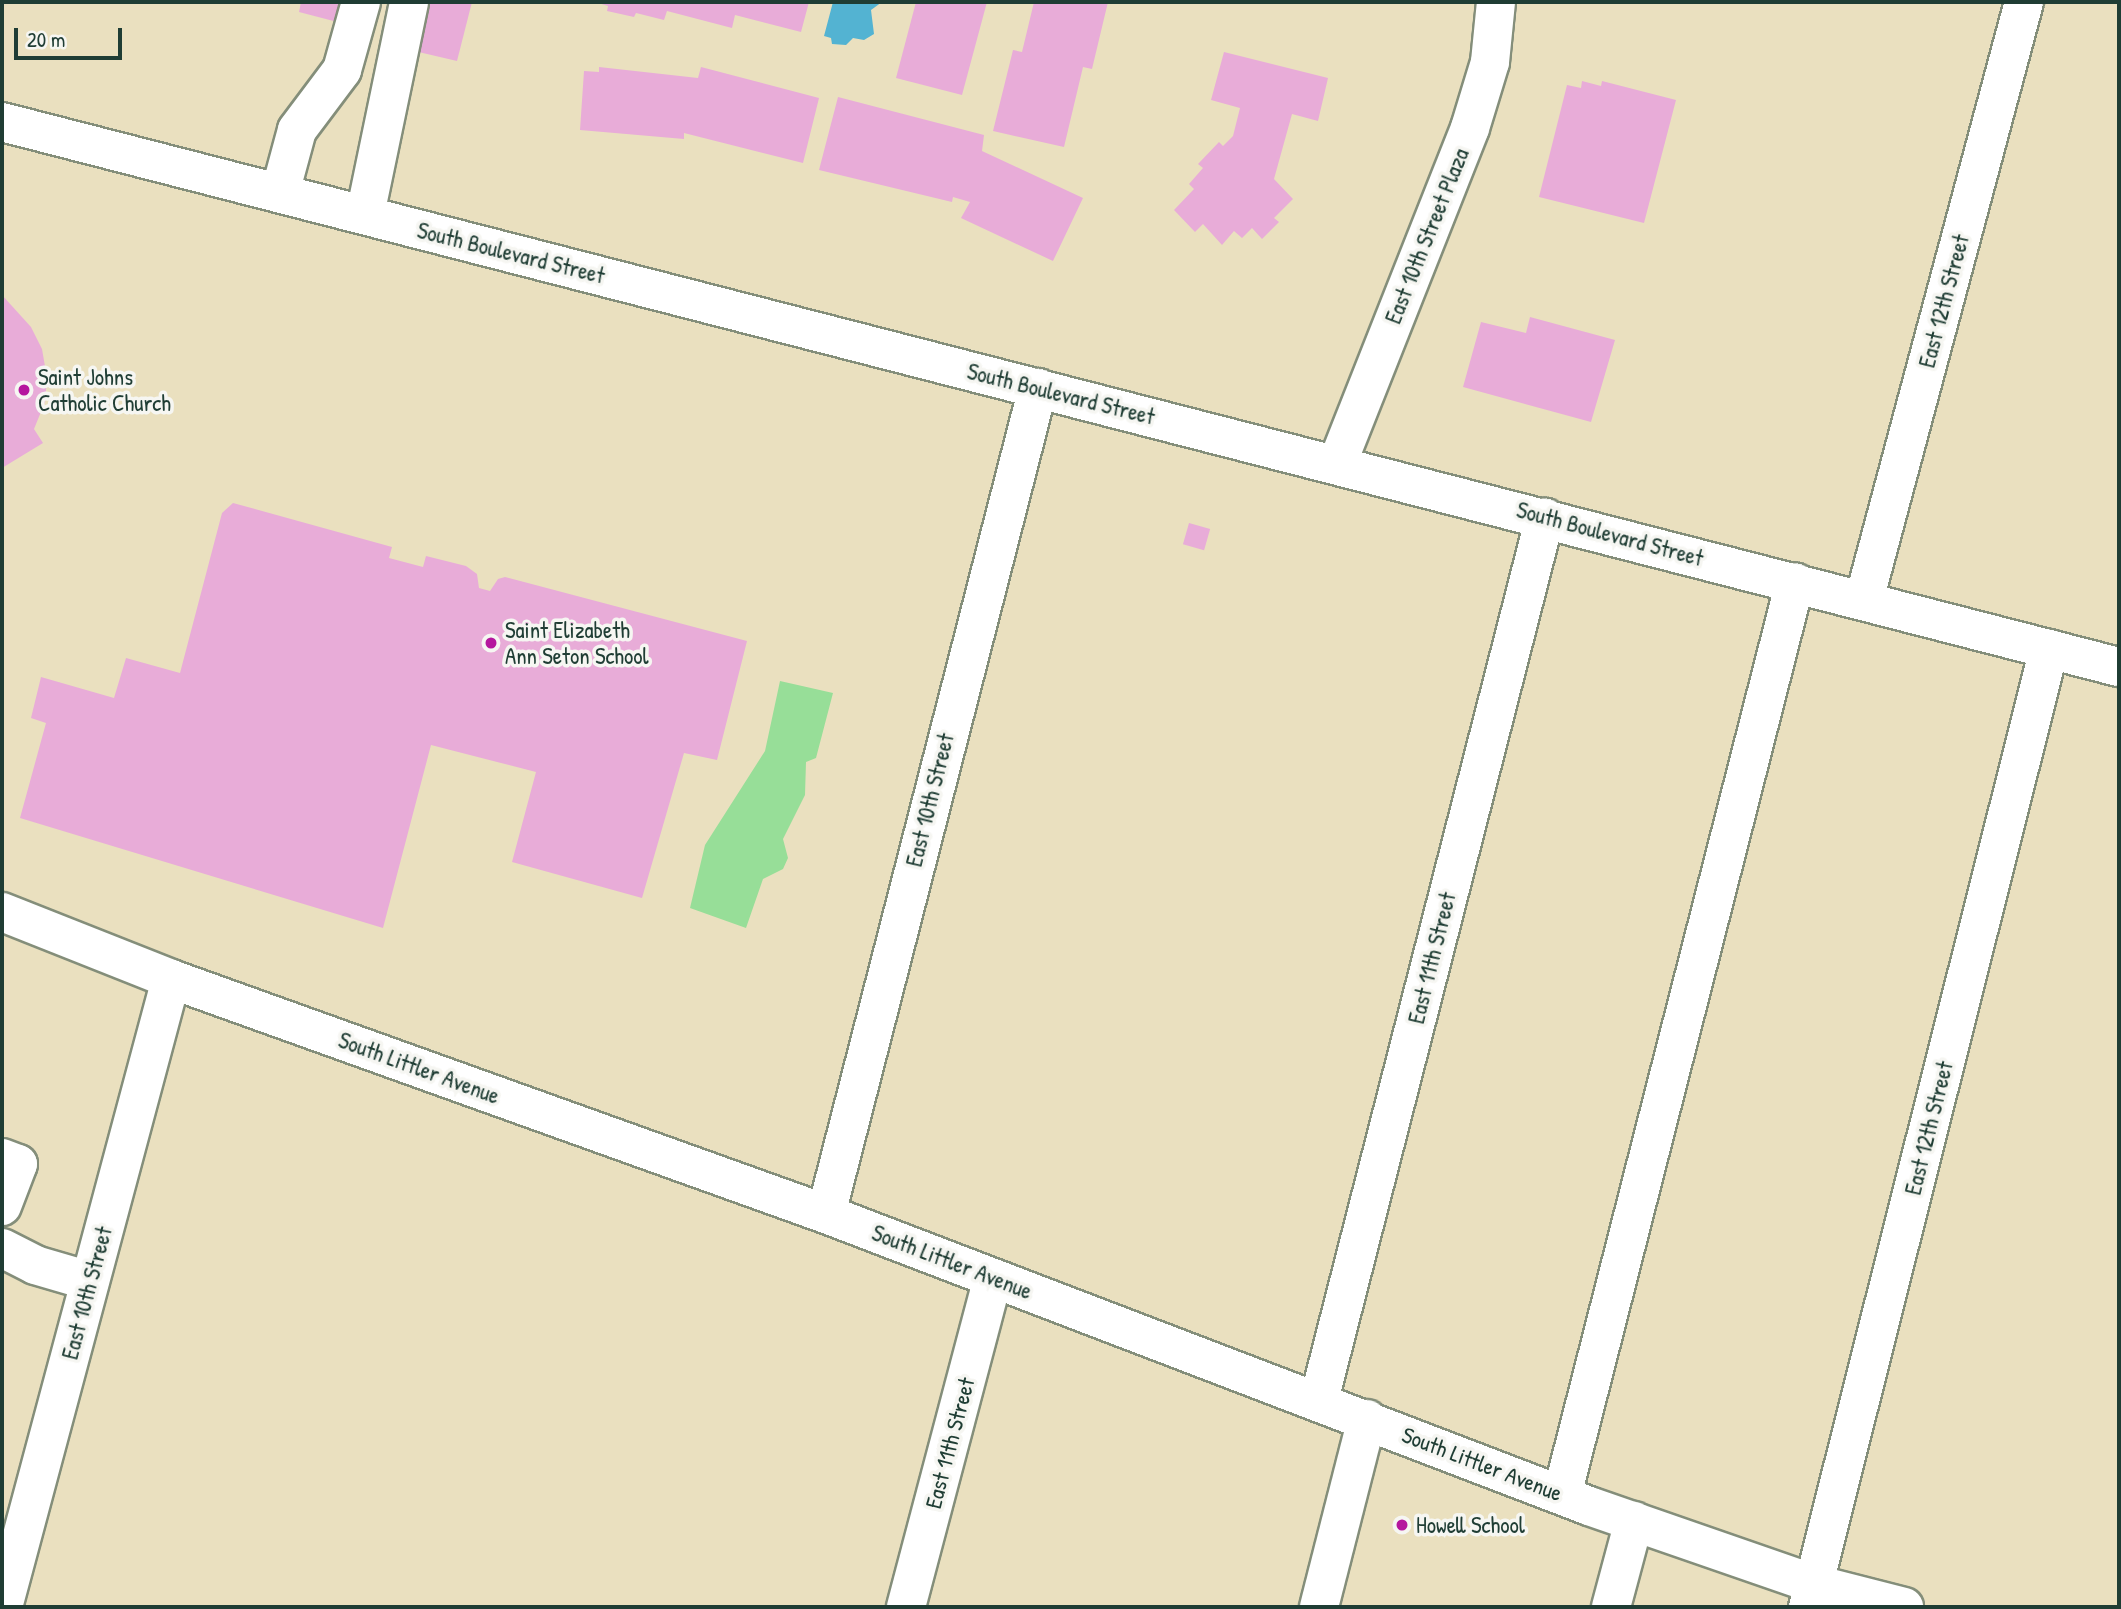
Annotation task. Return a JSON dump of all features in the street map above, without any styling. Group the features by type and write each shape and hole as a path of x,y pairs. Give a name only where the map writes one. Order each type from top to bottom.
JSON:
{"street":[{"path":"280,193 297,130 342,70 361,2"},
{"path":"365,215 409,2"},
{"name":"East 10th Street Plaza","path":"1337,464 1470,128 1490,62 1496,2"},
{"name":"East 12th Street","path":"1864,600 2024,2"},
{"name":"South Boulevard Street","path":"2,122 1545,517 2119,667"},
{"name":"East 10th Street","path":"826,1214 1038,388"},
{"name":"East 11th Street","path":"1319,1400 1545,517"},
{"path":"1562,1495 1795,582"},
{"name":"East 12th Street","path":"1811,1595 2049,649"},
{"name":"South Littler Avenue","path":"2,912 171,979 826,1214 1319,1400 1634,1521 1811,1595 1904,1607"},
{"name":"East 10th Street","path":"3,1607 171,979"},
{"path":"2,1158 18,1164 2,1206"},
{"path":"2,1248 35,1265 90,1281"},
{"name":"East 11th Street","path":"906,1607 993,1278"},
{"path":"1319,1607 1367,1419"},
{"path":"1612,1607 1634,1521"}],"green space":[{"path":"780,681 833,693 816,758 806,762 805,795 783,839 788,858 783,869 763,879 746,928 690,908 705,845 765,751"}],"water":[{"path":"833,2 882,2 871,10 874,34 864,40 853,38 846,45 832,44 831,38 824,36"}],"building":[{"path":"301,2 350,2 345,24 299,12"},
{"path":"423,2 472,2 457,61 410,50"},
{"path":"595,2 809,2 801,32 735,15 732,28 667,11 664,20 636,13 634,17 607,11 608,6"},
{"path":"916,2 987,2 962,95 896,78"},
{"path":"1034,2 1108,2 1092,69 1083,67 1064,147 993,131 1013,50 1022,52"},
{"path":"1224,52 1328,78 1318,121 1292,114 1274,179 1293,199 1274,218 1279,222 1262,239 1252,228 1242,238 1234,231 1222,245 1203,224 1195,232 1174,210 1194,189 1189,184 1203,168 1198,164 1219,142 1223,146 1233,136 1240,108 1211,100"},
{"path":"599,67 698,78 701,67 819,98 803,163 684,133 684,139 580,130 584,71 599,72"},
{"path":"1582,81 1601,86 1602,81 1676,100 1644,223 1539,197 1567,85 1581,88"},
{"path":"838,97 984,135 982,151 1083,198 1053,261 961,218 970,202 953,197 952,202 819,170"},
{"name":"Saint Johns Catholic Church","path":"2,295 31,327 42,349 47,378 45,402 34,429 43,443 2,468"},
{"path":"1530,317 1615,340 1591,422 1463,387 1481,322 1526,333"},
{"name":"Saint Elizabeth Ann Seton School","path":"233,503 392,547 389,558 423,567 426,556 466,566 477,574 479,588 490,591 498,579 505,577 747,641 717,760 684,753 642,898 512,862 536,772 431,745 383,928 20,818 46,723 31,718 41,677 114,698 126,658 180,673 222,513"},
{"path":"1189,523 1210,529 1204,550 1183,544"}],"place":[{"name":"Saint Johns Catholic Church","path":"24,390"},
{"name":"Saint Elizabeth Ann Seton School","path":"491,643"},
{"name":"Howell School","path":"1402,1525"}]}
